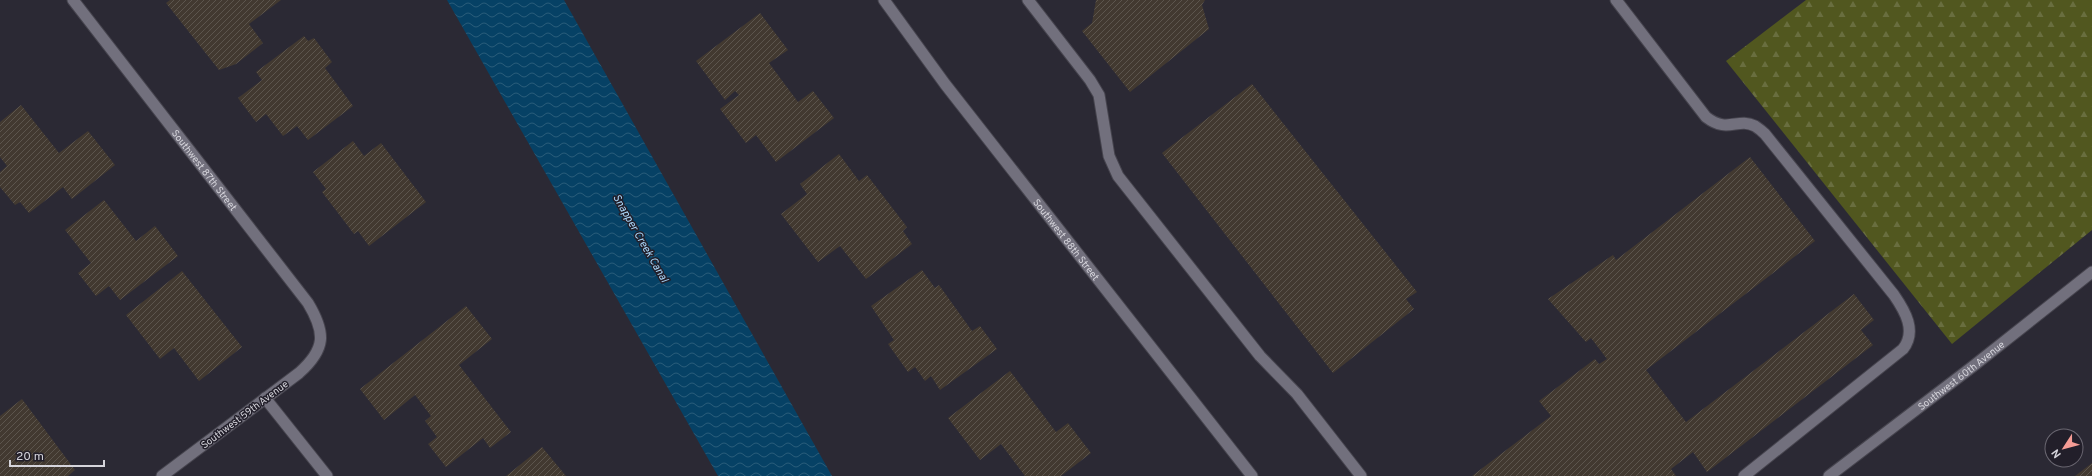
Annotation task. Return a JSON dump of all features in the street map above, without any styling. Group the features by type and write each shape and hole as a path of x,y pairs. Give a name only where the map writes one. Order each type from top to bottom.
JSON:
{"street":[{"name":"Southwest 87th Street","path":"73,0 308,303 319,323 322,336 321,346"},
{"name":"Southwest 88th Street","path":"884,0 946,84 1252,476"},
{"path":"1028,0 1090,80 1099,95 1109,156 1118,176 1260,356 1297,394 1361,476"},
{"path":"1616,0 1706,117 1714,123 1726,126 1742,123 1754,125 1765,134 1894,295 1908,319 1909,340 1903,349 1744,476"},
{"name":"Southwest 60th Avenue","path":"1829,476 1978,362 2092,272"},
{"name":"Southwest 59th Avenue","path":"162,476 310,363 321,346"},
{"path":"265,398 327,476"}],"green space":[{"path":"1806,0 2092,0 2092,230 1952,344 1726,61"}],"water":[{"name":"Snapper Creek Canal","path":"447,0 564,0 832,476 718,476"}],"building":[{"path":"170,0 281,0 249,24 263,43 236,64 219,70 166,3"},
{"path":"1096,0 1205,0 1202,5 1209,29 1130,92 1082,31 1092,23"},
{"path":"760,13 788,50 769,63 798,102 813,91 834,118 776,162 756,135 746,143 720,109 739,95 735,91 725,100 696,61"},
{"path":"304,36 308,41 314,38 332,62 325,68 353,106 308,140 297,126 283,136 266,114 256,122 238,98 262,80 256,72"},
{"path":"1252,84 1417,292 1406,299 1414,309 1333,373 1162,153"},
{"path":"21,105 59,153 88,131 115,165 72,199 63,187 29,213 20,202 15,205 0,187 0,172 7,166 0,157 0,122"},
{"path":"353,141 364,156 381,143 426,202 369,246 358,231 354,234 322,192 326,189 313,172"},
{"path":"839,154 859,181 867,175 907,227 903,231 912,244 866,279 840,246 818,262 781,214 807,194 800,184"},
{"path":"1750,157 1815,241 1646,370 1686,422 1854,294 1874,320 1861,330 1873,345 1707,472 1693,452 1671,469 1676,476 1472,476 1551,416 1539,401 1595,359 1599,364 1607,359 1591,338 1586,342 1548,299 1613,255 1616,260"},
{"path":"104,200 136,241 155,226 178,256 120,300 109,286 96,296 78,273 91,263 65,230"},
{"path":"922,270 935,288 939,285 972,331 980,326 997,349 940,390 931,376 925,381 915,367 908,372 888,344 894,340 871,306"},
{"path":"182,271 242,347 199,381 174,348 160,359 126,315"},
{"path":"466,306 492,339 459,365 511,432 490,448 483,438 446,467 428,444 437,437 425,421 431,416 415,395 384,420 360,389"},
{"path":"1010,371 1056,432 1068,423 1091,453 1061,476 1025,476 1001,444 980,460 948,418"},
{"path":"22,399 75,470 68,476 0,476 0,416"},
{"path":"542,447 566,476 506,476"},
{"path":"2092,463 2092,476 2075,476"}]}
